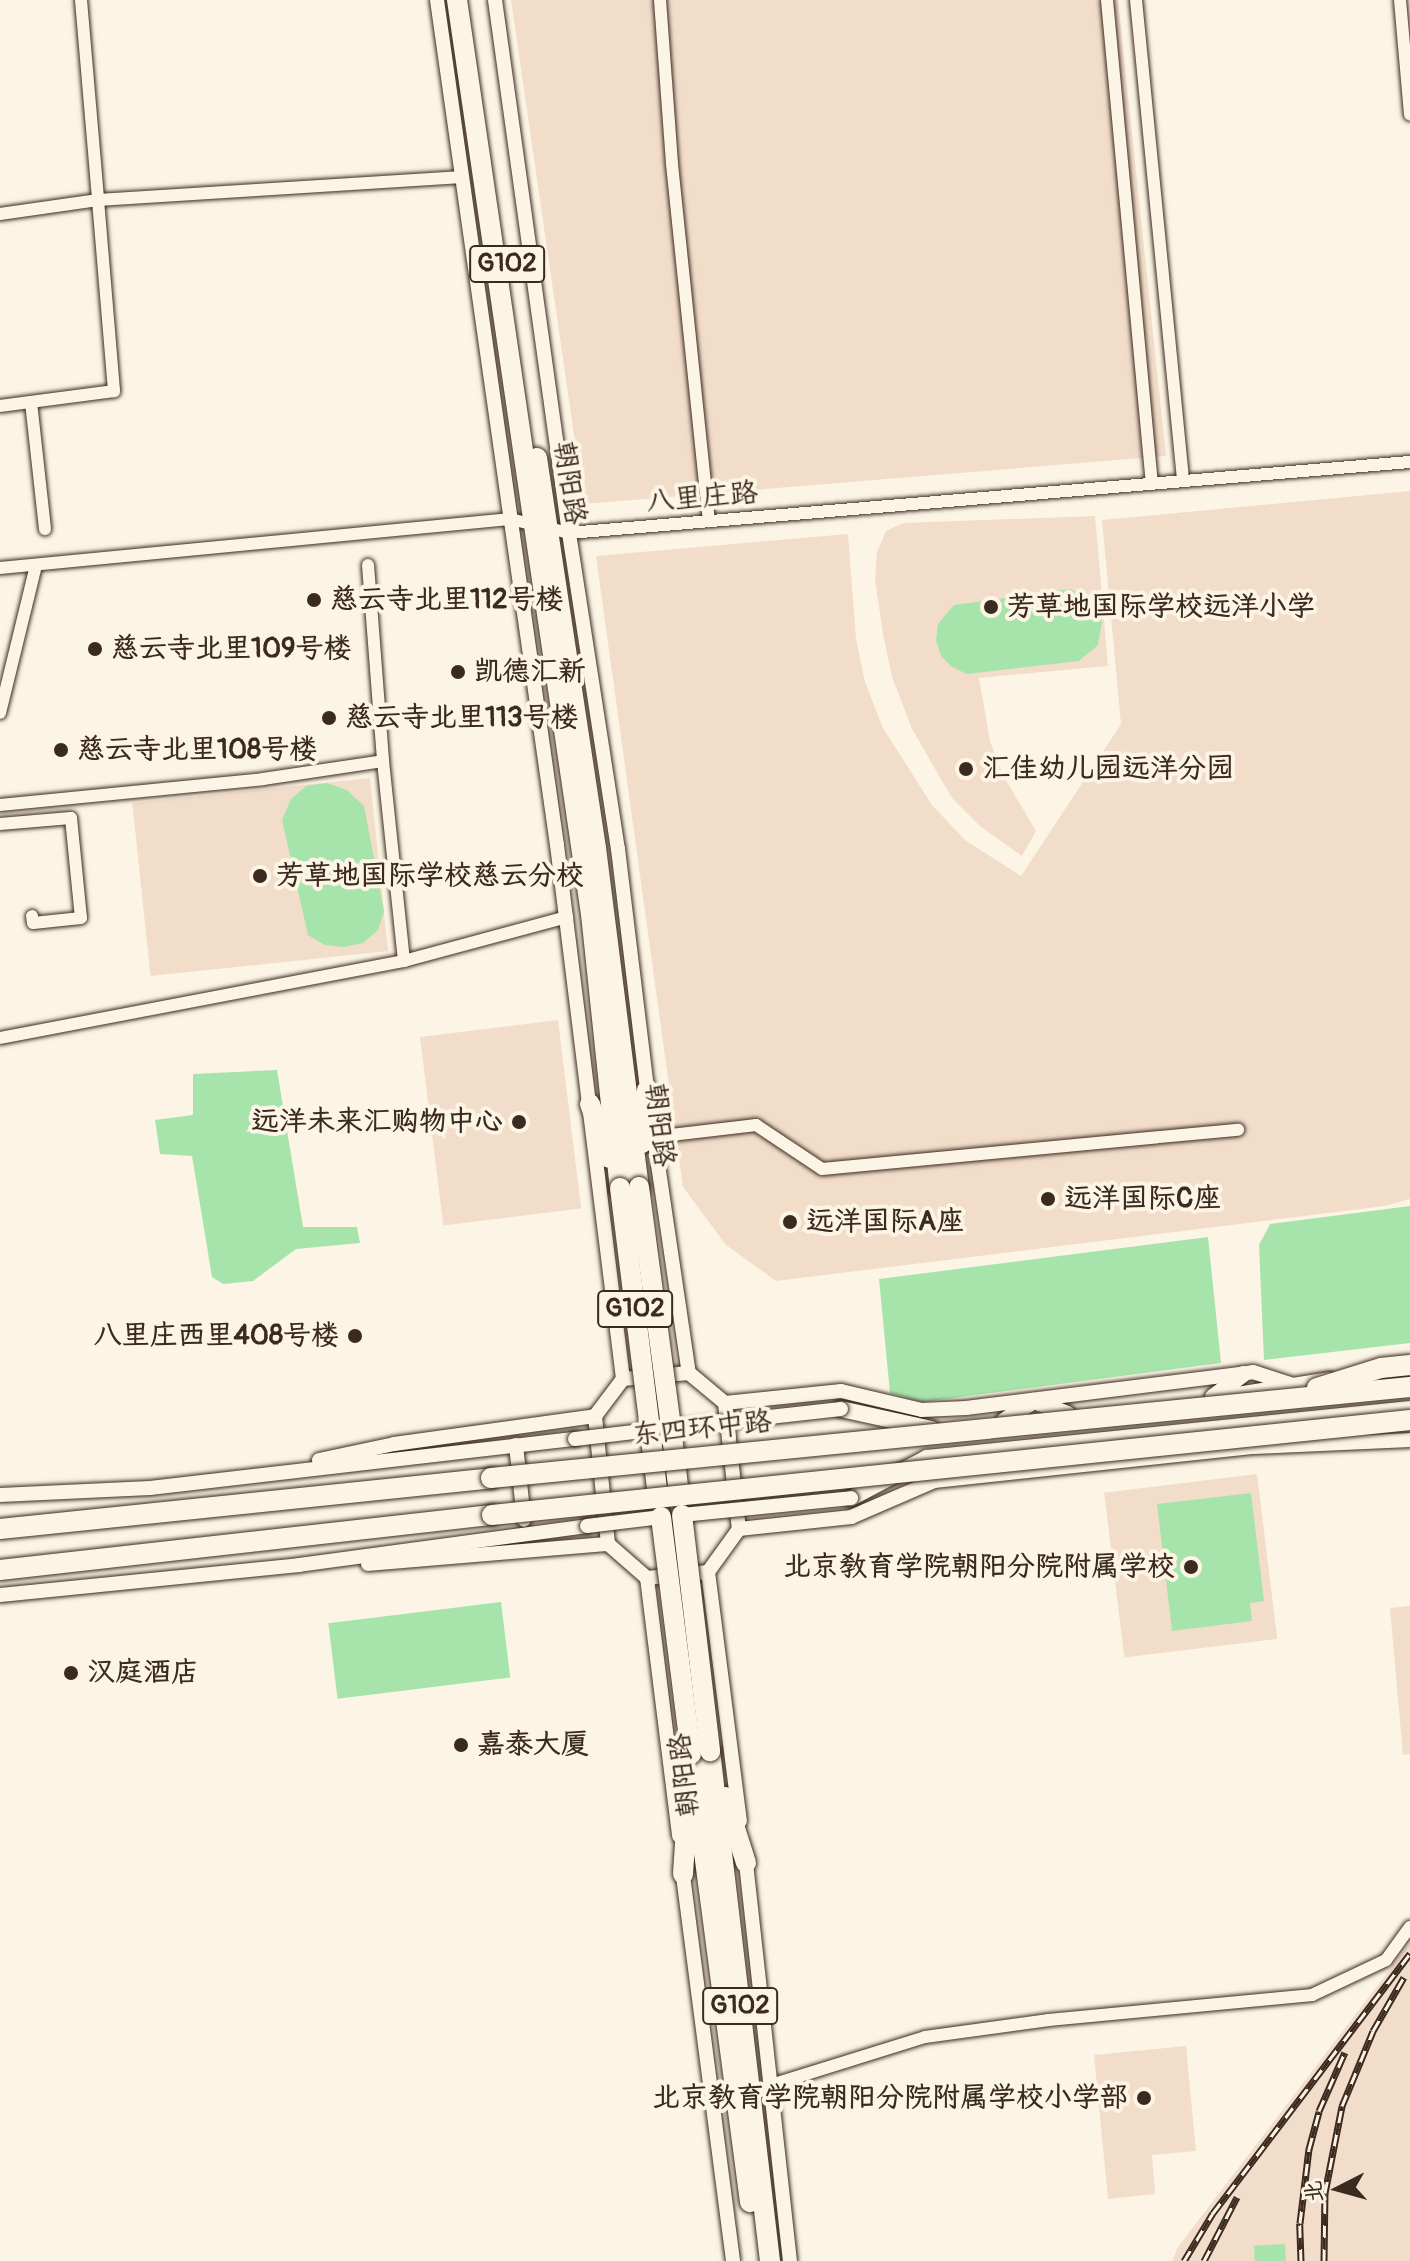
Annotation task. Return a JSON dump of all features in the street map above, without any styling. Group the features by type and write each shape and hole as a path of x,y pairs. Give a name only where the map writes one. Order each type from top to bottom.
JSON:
{"highway":[{"name":"朝阳路","path":"457,0 540,527"},
{"name":"朝阳路","path":"469,0 591,914 630,1188 671,1428 682,1515 700,1752 757,2261"},
{"path":"630,1188 647,1090"},
{"path":"590,1104 630,1188"},
{"name":"朝阳路","path":"630,1188 650,1430 661,1517 700,1752 770,2261"},
{"path":"1272,1402 1381,1368 1410,1365"},
{"name":"东四环中路","path":"0,1529 1410,1387"},
{"path":"0,1570 492,1515 1410,1420"},
{"path":"1277,1434 1410,1428"},
{"path":"700,1752 746,1863"},
{"path":"683,1874 700,1752"}],"main road":[{"name":"东四环中路","path":"841,1409 924,1429 1210,1399 1410,1371"},
{"path":"1210,1399 1243,1374"},
{"path":"1004,1421 1034,1401 1068,1414"},
{"path":"851,1498 927,1458 1410,1409"}],"street":[{"path":"0,406 114,391 81,0"},
{"path":"437,0 567,917 623,1379 595,1416 608,1544 647,1578 708,1572 739,1529 725,1403 689,1373 623,1379"},
{"name":"朝阳路","path":"495,0 569,533 618,849 647,1090 689,1373"},
{"path":"660,0 672,164 709,521"},
{"path":"1107,0 1152,484"},
{"path":"1136,0 1183,481"},
{"path":"1400,0 1410,115"},
{"path":"0,214 98,200 462,177"},
{"path":"31,402 45,529"},
{"name":"八里庄路","path":"0,568 510,519 569,533 1410,462"},
{"path":"0,713 36,565"},
{"path":"368,565 383,761 404,961"},
{"path":"0,805 263,779 383,761"},
{"path":"0,824 71,818 81,918 33,923 32,916"},
{"path":"0,1038 404,961 567,917"},
{"path":"654,1137 756,1125 822,1169 1238,1130"},
{"name":"东四环中路","path":"725,1403 841,1391 922,1410 1034,1401 1253,1372 1293,1385"},
{"name":"东四环中路","path":"0,1495 150,1488 841,1409"},
{"name":"东四环中路","path":"231,1479 394,1444 595,1416"},
{"path":"739,1529 851,1517 934,1481 1254,1447 1410,1440"},
{"path":"516,1445 525,1532"},
{"path":"0,1595 299,1565 525,1532 851,1498"},
{"path":"299,1565 362,1564 608,1544"},
{"name":"朝阳路","path":"708,1572 746,1863 790,2261"},
{"name":"朝阳路","path":"647,1578 733,2261"},
{"path":"771,2085 925,2037 1049,2020 1312,1995 1386,1960 1410,1927"}],"shaded area":[{"path":"511,0 1118,0 1166,456 584,504"},
{"path":"1410,491 1410,1199 1385,1206 776,1281 726,1245 683,1187 596,556 848,534 856,639 865,682 883,728 932,805 965,840 1021,876 1121,724 1102,520"},
{"name":"芳草地国际学校远洋小学","path":"1095,516 1108,666 979,678 990,741 1003,775 1036,831 1022,856 980,826 952,798 912,729 892,677 883,634 875,580 877,552 886,531 903,523"},
{"name":"芳草地国际学校慈云分校","path":"370,778 388,951 150,976 132,803"},
{"path":"558,1020 581,1209 443,1226 420,1037"},
{"name":"北京教育学院朝阳分院附属学校","path":"1257,1474 1277,1639 1124,1658 1104,1493"},
{"path":"1410,1606 1410,1754 1403,1755 1390,1608"},
{"path":"1410,1943 1410,2261 1172,2261 1178,2247"},
{"name":"北京教育学院朝阳分院附属学校小学部","path":"1186,2046 1196,2151 1152,2155 1155,2194 1108,2199 1094,2055"}],"green space":[{"path":"1070,589 1091,599 1102,621 1098,645 1079,661 967,674 952,667 941,656 936,640 938,624 954,605"},
{"path":"327,783 347,790 364,806 384,911 378,930 363,943 344,947 325,945 308,935 282,820 291,799 306,786"},
{"path":"277,1070 303,1227 357,1227 360,1243 296,1249 253,1281 223,1284 212,1277 192,1156 160,1154 155,1120 193,1115 193,1074"},
{"path":"1410,1206 1410,1343 1264,1360 1259,1245 1270,1224"},
{"path":"1208,1237 1221,1363 922,1402 890,1393 879,1279"},
{"path":"1251,1493 1264,1601 1250,1603 1252,1621 1172,1631 1157,1504"},
{"path":"501,1602 510,1677 338,1699 328,1623"},
{"path":"1285,2244 1286,2261 1255,2261 1254,2246"}],"railway":[{"path":"1184,2261 1213,2213 1410,1953"},
{"path":"1324,2261 1325,2193 1342,2106 1373,2031 1404,1977"},
{"path":"1301,2261 1300,2223 1309,2149 1319,2111 1345,2052"},
{"path":"1204,2261 1237,2197"}],"place":[{"name":"慈云寺北里112号楼","path":"314,600"},
{"name":"芳草地国际学校远洋小学","path":"991,607"},
{"name":"慈云寺北里109号楼","path":"95,649"},
{"name":"凯德汇新","path":"458,672"},
{"name":"慈云寺北里113号楼","path":"329,718"},
{"name":"慈云寺北里108号楼","path":"61,750"},
{"name":"汇佳幼儿园远洋分园","path":"966,769"},
{"name":"芳草地国际学校慈云分校","path":"260,876"},
{"name":"远洋未来汇购物中心","path":"519,1122"},
{"name":"远洋国际C座","path":"1048,1199"},
{"name":"远洋国际A座","path":"790,1222"},
{"name":"八里庄西里408号楼","path":"355,1336"},
{"name":"北京教育学院朝阳分院附属学校","path":"1191,1567"},
{"name":"汉庭酒店","path":"71,1673"},
{"name":"嘉泰大厦","path":"461,1745"},
{"name":"北京教育学院朝阳分院附属学校小学部","path":"1144,2098"}]}
